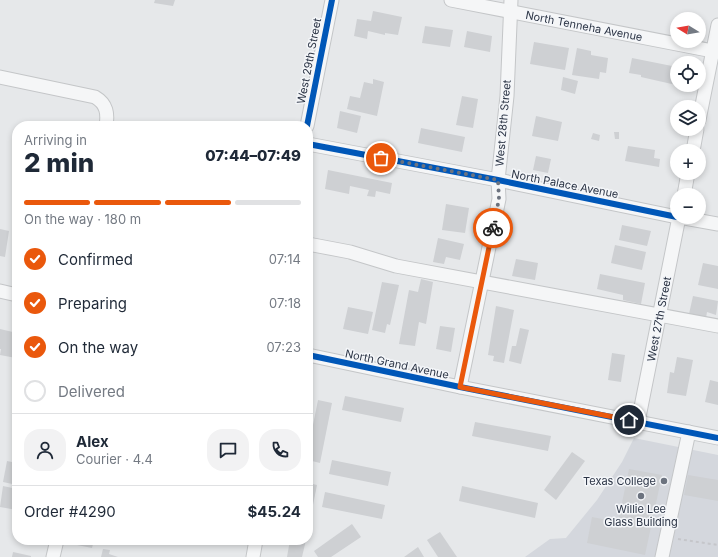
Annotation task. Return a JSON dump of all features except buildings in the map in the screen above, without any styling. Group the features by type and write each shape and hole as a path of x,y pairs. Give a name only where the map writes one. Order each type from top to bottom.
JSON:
{"street":[{"name":"West 29th Street","path":"308,121 332,0"},
{"name":"North Tenneha Avenue","path":"451,0 511,6 716,51"},
{"name":"West 28th Street","path":"460,387 499,199 498,180 507,96 511,6"},
{"path":"704,100 716,51 718,26"},
{"path":"0,77 91,96 102,101 106,110 106,121"},
{"name":"North Palace Avenue","path":"313,145 498,180 670,215"},
{"name":"North Palace Avenue","path":"706,222 718,224"},
{"name":"West 27th Street","path":"638,422 678,224"},
{"path":"313,245 350,252 396,266 718,326"},
{"path":"0,291 12,294"},
{"name":"North Grand Avenue","path":"313,356 718,438"},
{"path":"662,557 689,432"},
{"path":"53,557 56,545"},
{"path":"253,557 255,545"}],"path":[{"path":"673,539 718,545"}],"shaded area":[{"name":"Texas College","path":"634,438 718,455 718,557 525,557 550,539 566,538 597,500 622,462"}],"cycle path":[{"path":"308,121 332,0"},
{"path":"313,145 498,180 670,216"},
{"path":"313,356 718,438"}],"way so far":[{"path":"381,158 498,180 499,199 493,228"}],"place":[{"name":"Texas College","path":"664,481"},
{"name":"Willie Lee Glass Building","path":"641,496"}],"route":[{"path":"493,228 460,387 629,420"}]}
